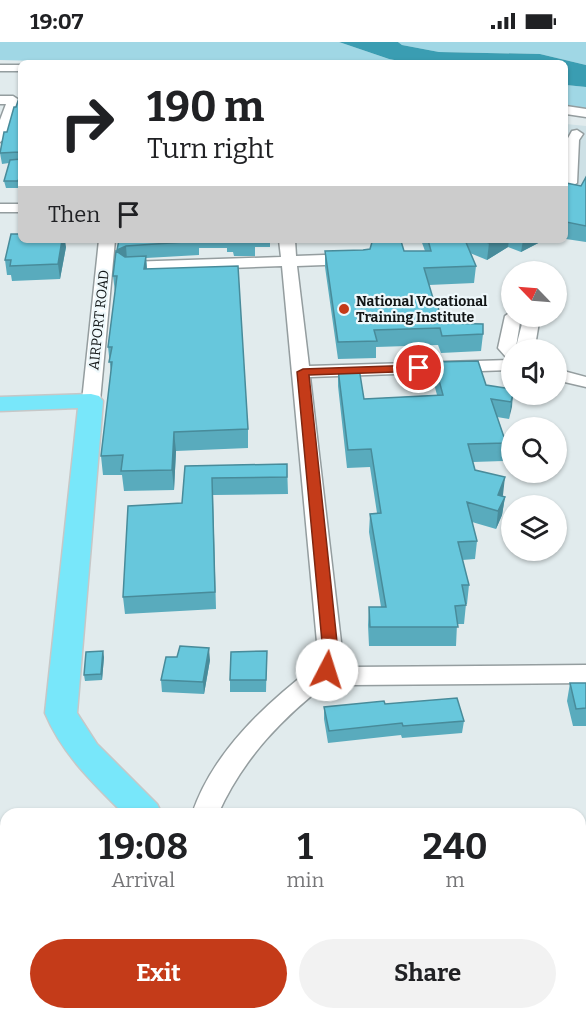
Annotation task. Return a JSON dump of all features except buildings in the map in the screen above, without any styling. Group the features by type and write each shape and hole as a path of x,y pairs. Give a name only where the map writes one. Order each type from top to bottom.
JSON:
{"main road":[{"path":"0,404 91,401 61,713 66,728 76,742 139,808"}],"street":[{"path":"0,68 18,68"},
{"path":"0,100 13,100 1,130"},
{"path":"568,110 586,113"},
{"path":"568,193 573,140 577,134"},
{"path":"0,208 18,208"},
{"name":"AIRPORT ROAD","path":"91,401 107,243"},
{"path":"127,267 288,250 362,259"},
{"path":"208,808 218,784 245,745 297,692 327,670 329,642 303,372 288,250"},
{"path":"303,372 501,365"},
{"path":"567,377 586,382"},
{"path":"327,670 352,676 586,674"}],"shaded area":[{"path":"0,42 339,42 394,60 18,60 0,60"},
{"path":"339,42 398,42 402,45 439,52 540,54 565,60 394,60"},
{"path":"398,42 586,42 586,65 540,54 439,52 402,45"},
{"path":"568,61 586,65 586,87 568,85"},
{"path":"568,85 586,87 586,110 568,108"},
{"path":"568,124 586,126 586,187 568,185"}],"place":[{"name":"National Vocational Training Institute","path":"344,309"}],"route":[{"path":"327,670 329,642 303,372 419,368"}]}
